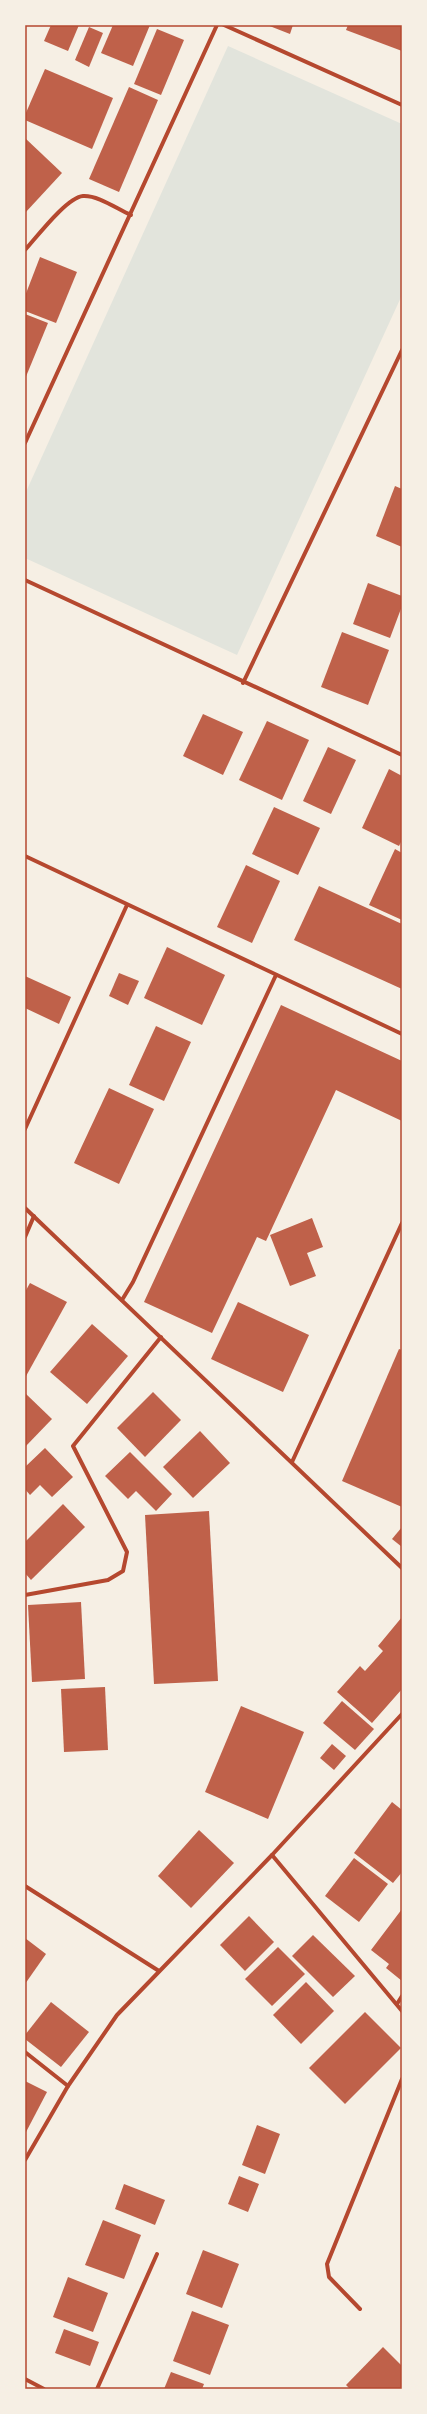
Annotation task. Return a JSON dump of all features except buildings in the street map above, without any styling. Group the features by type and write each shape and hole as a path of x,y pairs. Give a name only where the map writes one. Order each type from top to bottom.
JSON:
{"street":[{"path":"25,443 217,25"},
{"path":"224,25 402,105"},
{"path":"25,250 69,202 81,196 93,197 131,215"},
{"path":"243,683 402,350"},
{"path":"25,580 243,683 402,755"},
{"path":"25,856 402,1034"},
{"path":"25,1130 127,905"},
{"path":"122,1300 133,1282 276,975"},
{"path":"25,1208 402,1568"},
{"path":"25,1238 34,1216"},
{"path":"292,1462 402,1223"},
{"path":"25,1595 108,1580 123,1571 127,1552 73,1446 161,1337"},
{"path":"25,2160 68,2086 117,2015 272,1855 402,1714"},
{"path":"272,1855 402,2011"},
{"path":"25,1886 159,1971"},
{"path":"396,2004 402,1996"},
{"path":"25,2052 68,2086"},
{"path":"360,2309 330,2277 327,2264 402,2079"},
{"path":"97,2389 158,2254"},
{"path":"25,2379 44,2389"}],"shaded area":[{"path":"228,46 402,124 402,295 237,655 25,558 25,494"}]}
